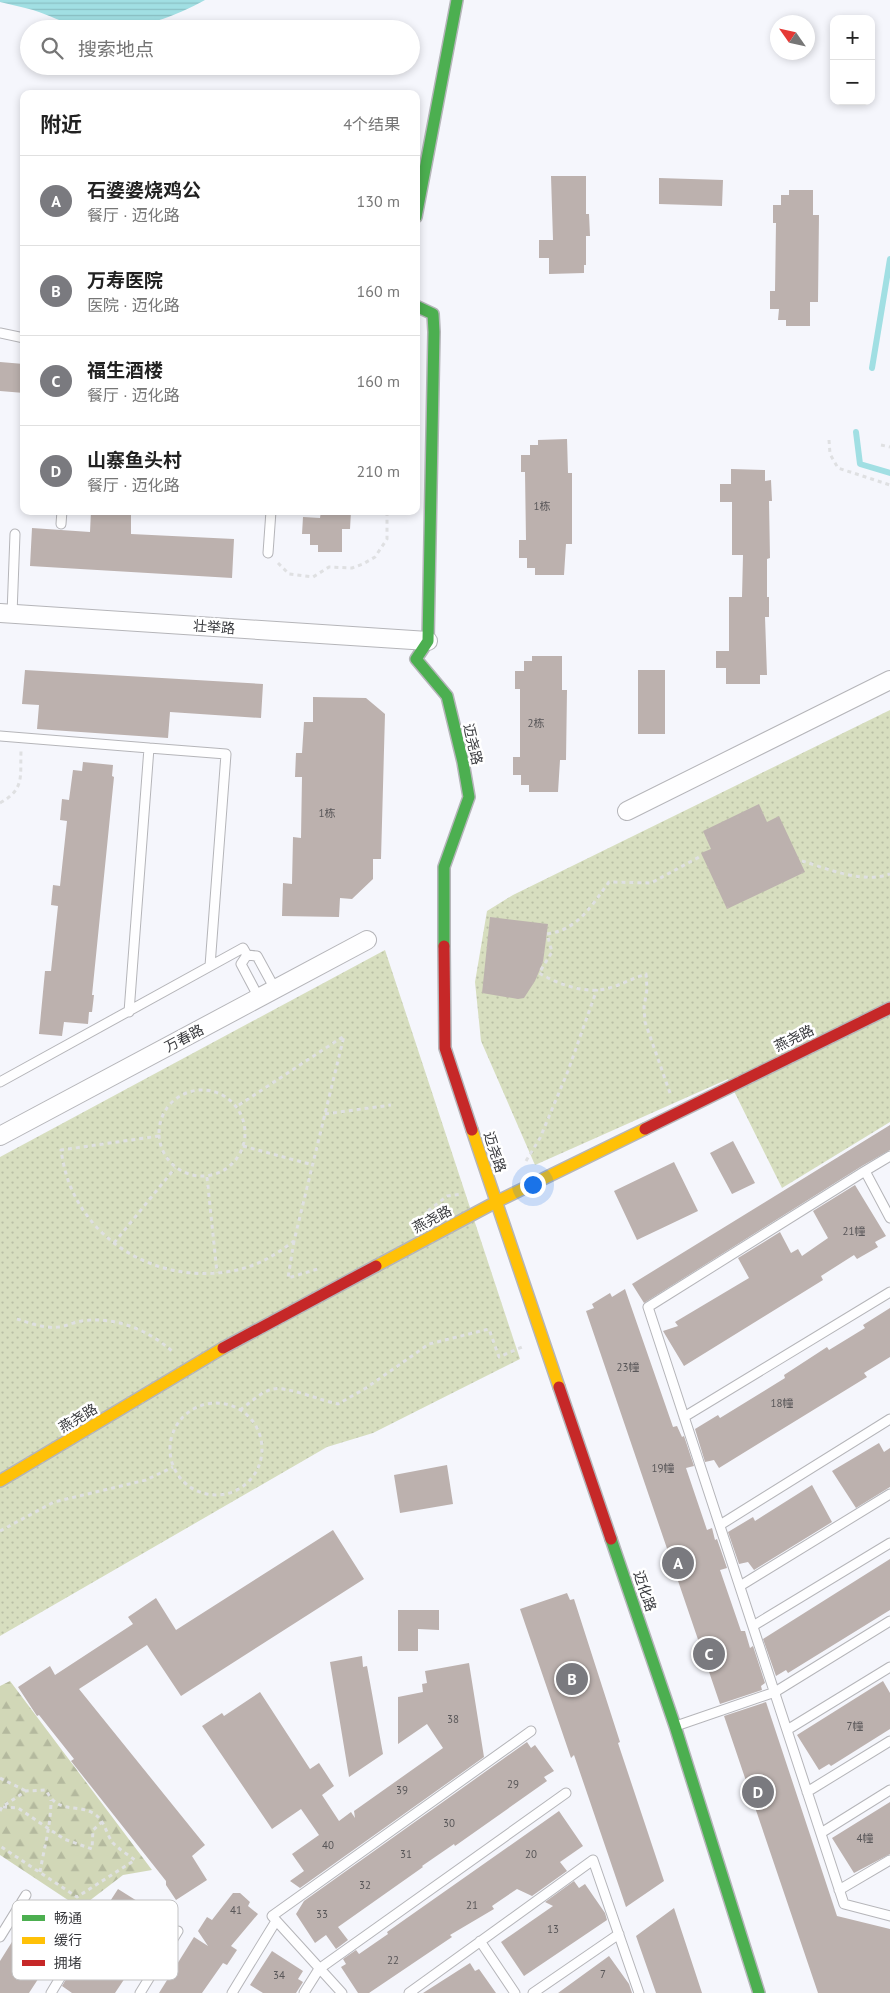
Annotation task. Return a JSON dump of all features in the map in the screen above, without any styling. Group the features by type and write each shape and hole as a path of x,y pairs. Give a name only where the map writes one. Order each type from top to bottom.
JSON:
{"street":[{"path":"420,196 457,0"},
{"name":"迈尧路","path":"420,308 433,314 428,641 416,659 447,696 463,762 469,797 444,867 445,1048 496,1202"},
{"name":"壮举路","path":"6,613 428,641"},
{"path":"627,811 890,680"},
{"name":"万春路","path":"0,1136 367,940"},
{"name":"燕尧路","path":"0,1481 29,1466 184,1371 496,1202 890,1008"},
{"name":"迈化路","path":"496,1202 675,1726 759,1993"}],"lane":[{"path":"0,333 20,337"},
{"path":"61,524 62,515"},
{"path":"268,553 270,515"},
{"path":"6,613 16,534"},
{"path":"0,736 226,754 210,966"},
{"path":"129,1012 149,748"},
{"path":"0,1082 243,948 246,955"},
{"path":"246,955 257,956 275,989"},
{"path":"246,955 241,964 259,998"},
{"path":"890,1156 648,1307 844,1904 890,1916"},
{"path":"865,1171 890,1218"},
{"path":"684,1417 890,1292"},
{"path":"720,1525 890,1419"},
{"path":"740,1586 890,1494"},
{"path":"753,1626 890,1543"},
{"path":"675,1726 775,1692 890,1622"},
{"path":"787,1730 890,1667"},
{"path":"342,1993 272,1916 531,1731"},
{"path":"807,1792 890,1741"},
{"path":"821,1833 890,1790"},
{"path":"304,1993 320,1969 566,1793"},
{"path":"409,1993 593,1860 639,1993"},
{"path":"840,1890 890,1860"},
{"path":"23,1900 26,1895"},
{"path":"0,1937 12,1918"},
{"path":"232,1993 276,1921"},
{"path":"533,1993 618,1934"},
{"path":"480,1942 515,1993"},
{"path":"52,1993 60,1980"},
{"path":"140,1993 148,1980"}],"path":[{"path":"829,440 830,454 838,468 890,485"},
{"path":"881,445 890,447"},
{"path":"268,553 289,574 313,577 329,567 352,568 375,557 387,539 387,515"},
{"path":"0,803 12,796 19,787 22,738"},
{"path":"678,1112 666,1085 645,1022 646,974 609,988 587,990 552,981 539,973 552,952 547,934 558,933 582,918 609,882 651,883 701,856"},
{"path":"802,861 867,878 882,877 890,874"},
{"path":"530,1185 522,1166 540,1138 568,1071 597,989"},
{"path":"236,1107 344,1036 294,1241 288,1278 329,1266"},
{"path":"208,1090 219,1093 236,1107 242,1117 245,1128 243,1146 236,1160 228,1168 218,1174 195,1177 175,1168 167,1160 161,1150 158,1136 162,1117 176,1099 186,1093 208,1090"},
{"path":"325,1114 391,1105"},
{"path":"158,1136 60,1150 72,1189 82,1208 94,1224 114,1243 143,1261 163,1269 182,1273 217,1273 242,1269 260,1262 294,1241"},
{"path":"243,1146 313,1166"},
{"path":"114,1243 175,1168"},
{"path":"206,1177 217,1273"},
{"path":"425,1213 448,1196 461,1194 489,1182"},
{"path":"17,1319 38,1326 59,1327 83,1321 109,1321 134,1328 160,1341 174,1354 184,1371"},
{"path":"240,1410 272,1389 285,1388 319,1400 338,1404 366,1388 429,1344 489,1329 499,1357 542,1338"},
{"path":"206,1404 229,1405 240,1410 256,1427 261,1438 260,1462 255,1473 247,1483 225,1494 206,1494 189,1487 179,1478 173,1467 170,1456 171,1439 178,1423 185,1414 206,1404"},
{"path":"0,1531 54,1502 146,1480 173,1467"},
{"path":"0,1778 26,1791 46,1790 51,1799 60,1806 94,1814 102,1822 113,1843 135,1860 77,1897 0,1846"},
{"path":"1,1809 26,1791"},
{"path":"40,1872 51,1823 51,1799"},
{"path":"1,1809 18,1808 73,1844 92,1850 92,1830 102,1822"}],"green space":[{"path":"890,710 890,1122 782,1188 728,1079 535,1165 481,1041 475,982 487,911 513,895"},
{"path":"385,950 520,1359 373,1433 327,1447 0,1636 0,1157"},
{"path":"10,1681 152,1870 123,1875 90,1900 68,1900 0,1855 0,1686"}],"water":[{"path":"0,0 205,0 161,20 60,20 33,10 0,2"}],"building":[{"path":"551,176 586,176 586,214 589,214 590,236 586,236 586,265 584,265 584,273 549,274 549,258 539,258 539,240 553,240"},
{"path":"659,178 723,180 722,206 659,204"},
{"path":"789,190 813,190 813,215 819,215 818,302 810,302 810,326 786,326 786,320 778,320 779,309 770,309 770,291 775,291 776,223 773,223 773,205 781,205 781,195 789,195"},
{"path":"0,362 20,364 20,393 0,391"},
{"path":"567,439 568,473 572,473 572,544 566,544 564,575 535,575 535,568 527,568 527,558 519,558 519,540 526,540 525,472 521,472 521,455 530,455 530,445 538,445 538,440"},
{"path":"731,469 765,470 765,481 771,480 772,501 769,501 770,558 767,559 769,617 765,617 767,675 760,675 760,684 726,684 726,668 716,668 716,651 729,651 729,597 742,597 743,555 732,555 732,502 720,502 720,484 731,484"},
{"path":"91,515 131,515 131,534 234,539 232,578 30,566 32,528 90,532"},
{"path":"320,515 351,515 350,529 342,529 342,552 318,552 318,545 310,545 310,534 302,534 303,517 320,518"},
{"path":"532,656 562,656 562,690 567,690 566,760 560,760 558,792 529,792 529,785 521,785 521,775 513,775 513,757 520,757 520,689 515,689 515,671 524,671 524,661 532,661"},
{"path":"25,670 263,684 261,718 170,712 168,738 37,729 39,705 22,704"},
{"path":"638,670 665,670 665,734 638,734"},
{"path":"313,697 366,698 385,714 381,859 373,859 373,879 352,899 340,898 339,917 282,916 283,883 292,884 293,837 301,838 302,777 295,777 296,753 302,753 304,722 313,722"},
{"path":"83,762 113,765 112,776 114,777 92,995 94,995 92,1012 89,1012 88,1024 64,1022 62,1036 39,1034 45,971 51,971 58,906 51,905 53,885 60,886 67,821 60,820 62,799 69,800 73,770 82,771"},
{"path":"759,804 767,822 779,816 805,872 727,909 701,853 711,849 703,831"},
{"path":"490,917 548,924 543,962 535,981 524,998 518,999 482,993"},
{"path":"890,1125 890,1150 644,1303 632,1284"},
{"path":"733,1141 755,1183 732,1194 710,1153"},
{"path":"674,1162 698,1211 637,1240 614,1191"},
{"path":"855,1185 886,1236 875,1242 878,1247 857,1259 854,1255 821,1276 823,1280 684,1366 663,1331 678,1326 675,1322 749,1278 738,1258 780,1232 791,1253 798,1249 802,1256 828,1238 813,1211"},
{"path":"625,1289 673,1427 677,1426 682,1437 684,1436 694,1466 686,1468 707,1530 712,1528 715,1540 717,1539 727,1568 720,1570 741,1631 745,1631 750,1648 753,1646 765,1683 761,1686 762,1690 720,1704 586,1311 594,1308 592,1304 610,1293 612,1297"},
{"path":"890,1308 890,1357 864,1373 867,1377 719,1468 714,1460 705,1462 695,1429 718,1415 720,1418 785,1378 784,1375 827,1347 829,1350 865,1328 863,1325"},
{"path":"879,1443 884,1452 890,1448 890,1487 856,1508 832,1471"},
{"path":"447,1465 453,1504 400,1513 394,1475"},
{"path":"812,1485 832,1522 754,1570 748,1562 739,1564 728,1532 753,1517 755,1521"},
{"path":"333,1530 364,1579 181,1696 147,1645 79,1689 205,1845 192,1856 207,1880 176,1900 166,1885 166,1881 71,1761 74,1759 39,1715 37,1716 18,1687 50,1666 55,1675 133,1624 128,1617 156,1598 176,1630"},
{"path":"890,1559 890,1610 788,1673 786,1670 776,1676 763,1639"},
{"path":"567,1593 570,1600 574,1599 620,1742 618,1743 664,1881 626,1907 574,1755 571,1758 520,1609"},
{"path":"398,1610 439,1610 439,1630 418,1629 418,1651 398,1651"},
{"path":"362,1656 363,1667 367,1666 383,1754 349,1777 330,1662"},
{"path":"469,1663 484,1757 300,1888 290,1881 304,1871 292,1854 319,1835 301,1809 272,1829 202,1726 222,1713 224,1716 260,1692 310,1769 319,1763 334,1786 322,1795 339,1821 351,1812 355,1818 354,1811 443,1748 427,1724 398,1744 398,1697 423,1692 422,1684 427,1683 425,1671"},
{"path":"883,1681 890,1693 890,1729 831,1766 829,1764 819,1770 797,1735"},
{"path":"766,1702 837,1916 890,1929 890,1993 818,1993 724,1716"},
{"path":"527,1742 531,1748 535,1745 554,1771 544,1777 547,1781 455,1846 454,1844 422,1866 338,1927 348,1940 336,1949 326,1935 315,1943 296,1914 304,1901"},
{"path":"890,1802 890,1854 854,1873 832,1838"},
{"path":"559,1811 583,1846 560,1862 567,1871 532,1896 517,1889 492,1906 494,1909 450,1935 452,1937 369,1993 358,1993 341,1967 346,1964 343,1959 356,1950 359,1954 388,1934 387,1932"},
{"path":"574,1881 579,1888 585,1884 605,1913 607,1920 524,1976 501,1942 553,1906 545,1902"},
{"path":"118,1889 136,1900 111,1900"},
{"path":"233,1893 240,1893 250,1902 248,1906 258,1914 231,1946 237,1950 227,1965 223,1963 202,1993 159,1993 167,1980 178,1980 178,1963 194,1937 208,1946 198,1931 207,1917 212,1920"},
{"path":"674,1908 702,1993 656,1993 636,1936"},
{"path":"12,1942 12,1980 37,1980 29,1993 0,1993 0,1961"},
{"path":"272,1951 303,1971 298,1979 303,1982 296,1993 263,1993 250,1985"},
{"path":"609,1956 629,1984 632,1993 558,1993"},
{"path":"470,1963 475,1971 479,1969 496,1993 423,1993"},
{"path":"66,1980 124,1980 115,1993 72,1993 62,1986"}],"waterway":[{"path":"872,368 890,259"},
{"path":"856,432 860,464 890,473"}],"traffic: fast":[{"path":"420,196 457,0"},
{"path":"420,308 433,314 434,332 428,641 416,659 447,696 463,762 469,797 444,867 444,946"},
{"path":"611,1539 675,1726 759,1993"}],"traffic: slow":[{"path":"376,1266 496,1202 645,1129"},
{"path":"472,1130 559,1387"},
{"path":"0,1481 223,1348"}],"traffic: jam":[{"path":"444,946 445,1048 472,1130"},
{"path":"645,1129 890,1008"},
{"path":"223,1348 376,1266"},
{"path":"559,1387 611,1539"}],"place":[{"name":"石婆婆烧鸡公","path":"678,1563"},
{"name":"福生酒楼","path":"709,1654"},
{"name":"万寿医院","path":"572,1679"},
{"name":"山寨鱼头村","path":"758,1792"}]}
